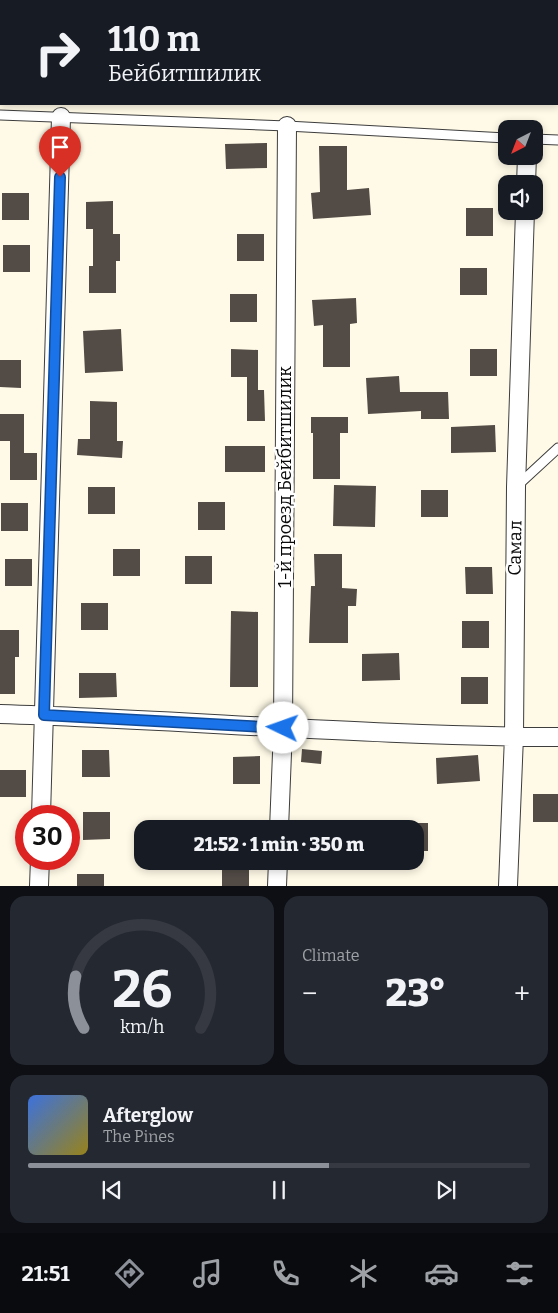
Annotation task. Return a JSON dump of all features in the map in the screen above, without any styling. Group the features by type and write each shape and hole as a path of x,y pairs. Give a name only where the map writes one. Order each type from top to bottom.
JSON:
{"street":[{"path":"42,805 61,117"},
{"name":"1-й проезд Бейбитшилик","path":"279,820 283,728 287,126"},
{"name":"Самал","path":"508,886 514,736 516,487 525,220"},
{"path":"0,714 283,728 558,737"},
{"path":"39,886 40,870"},
{"path":"277,886 278,870"}],"lane":[{"path":"0,115 287,126 498,138"},
{"path":"543,140 558,140"},
{"path":"516,487 558,448"}],"building":[{"path":"267,143 267,168 226,169 225,144"},
{"path":"319,146 347,146 347,190 369,188 371,215 313,219 311,193 320,192"},
{"path":"2,193 29,193 29,220 2,220"},
{"path":"113,201 113,234 120,234 120,261 116,261 116,293 89,293 89,266 93,266 93,229 86,229 86,202"},
{"path":"466,208 493,208 493,236 466,236"},
{"path":"237,234 264,234 264,261 237,261"},
{"path":"3,245 30,245 30,272 3,272"},
{"path":"460,268 487,268 487,295 460,295"},
{"path":"230,294 257,294 257,322 230,322"},
{"path":"356,298 357,323 350,324 350,367 323,367 323,325 314,326 312,300"},
{"path":"121,329 123,371 85,373 83,331"},
{"path":"231,349 258,350 258,390 264,390 265,421 247,421 247,377 231,377"},
{"path":"470,349 497,349 497,376 470,376"},
{"path":"0,360 21,360 21,388 0,387"},
{"path":"399,376 400,392 448,392 449,419 421,419 421,411 368,414 366,378"},
{"path":"90,401 117,402 117,441 123,441 122,458 77,455 78,439 90,439"},
{"path":"0,414 24,414 24,453 37,453 37,480 10,480 10,441 0,441"},
{"path":"311,417 348,417 348,433 340,433 340,479 313,479"},
{"path":"495,425 496,452 451,453 451,427"},
{"path":"225,446 265,446 265,472 225,472"},
{"path":"334,485 376,486 375,527 333,526"},
{"path":"88,487 115,487 115,514 88,514"},
{"path":"421,490 448,490 448,517 421,517"},
{"path":"198,502 225,502 225,530 198,530"},
{"path":"1,503 28,503 28,531 1,531"},
{"path":"113,549 140,549 140,576 113,576"},
{"path":"314,554 342,554 342,588 357,589 356,606 348,606 348,643 309,643 311,586 315,586"},
{"path":"185,556 212,556 212,584 185,584"},
{"path":"5,559 32,559 32,586 5,586"},
{"path":"465,567 492,567 493,594 466,594"},
{"path":"81,603 108,603 108,630 81,630"},
{"path":"231,611 258,612 258,687 230,687"},
{"path":"462,621 489,621 489,648 462,648"},
{"path":"0,630 19,630 19,657 15,657 15,694 0,694"},
{"path":"399,653 400,680 362,681 362,654"},
{"path":"79,673 116,673 117,697 79,698"},
{"path":"461,677 488,677 488,704 461,704"},
{"path":"302,749 322,751 321,764 301,762"},
{"path":"82,750 109,750 110,777 82,777"},
{"path":"478,755 480,781 437,784 436,758"},
{"path":"260,756 260,784 233,784 233,757"},
{"path":"0,770 26,770 26,797 0,797"},
{"path":"533,794 558,794 558,822 533,822"},
{"path":"83,812 110,812 110,839 83,840"},
{"path":"424,823 428,823 428,851 424,851"},
{"path":"222,870 249,870 249,886 222,886"},
{"path":"77,874 104,874 104,886 77,886"}],"route":[{"path":"60,177 44,715 283,728"}]}
